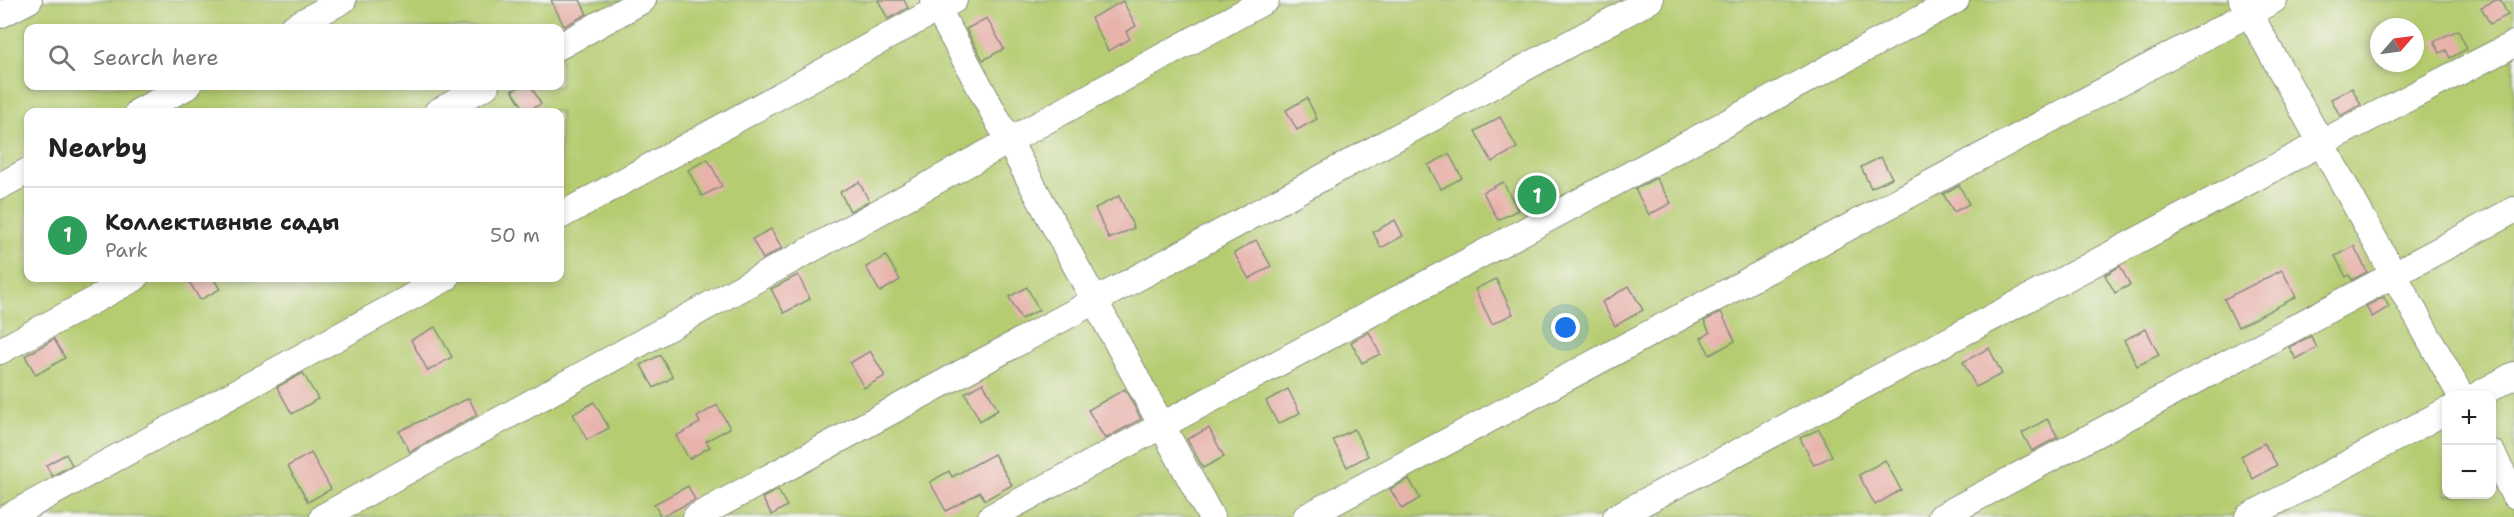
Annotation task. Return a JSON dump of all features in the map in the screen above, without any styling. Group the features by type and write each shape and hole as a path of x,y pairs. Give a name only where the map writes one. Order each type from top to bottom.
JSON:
{"street":[{"path":"0,15 28,0"},
{"path":"299,24 343,0"},
{"path":"564,44 643,0"},
{"path":"323,517 1266,0"},
{"path":"696,517 1650,0"},
{"path":"991,517 1956,0"},
{"path":"1306,517 2246,7 2274,0"},
{"path":"564,214 941,3 1008,142 1211,517"},
{"path":"2246,7 2458,391"},
{"path":"1616,517 2321,143 2514,44"},
{"path":"146,108 180,90"},
{"path":"445,108 478,90"},
{"path":"0,186 24,173"},
{"path":"1941,517 2392,273 2514,210"},
{"path":"0,351 128,282"},
{"path":"8,517 439,282"},
{"path":"2485,391 2514,375"},
{"path":"2248,517 2442,413"},
{"path":"2496,461 2514,495"}],"green space":[{"path":"0,0 2514,0 2514,517 0,517"}],"building":[{"path":"551,0 580,0 587,14 564,26"},
{"path":"878,0 904,0 908,8 888,19"},
{"path":"2500,0 2508,15 2490,24 2481,7"},
{"path":"1123,1 1136,26 1126,32 1130,39 1108,51 1091,18"},
{"path":"987,18 1004,49 983,60 966,29"},
{"path":"2458,30 2467,49 2450,58 2446,50 2440,53 2434,41"},
{"path":"2352,88 2361,105 2340,116 2331,99"},
{"path":"512,90 533,90 541,104 534,108 523,108"},
{"path":"1307,98 1317,119 1297,130 1286,110"},
{"path":"1500,117 1517,148 1492,162 1475,131"},
{"path":"1449,154 1462,178 1441,189 1428,165"},
{"path":"1881,157 1892,178 1871,188 1861,167"},
{"path":"708,159 722,186 702,196 688,170"},
{"path":"1656,178 1671,203 1649,215 1635,189"},
{"path":"859,182 869,201 850,211 840,192"},
{"path":"1503,182 1518,210 1498,220 1483,192"},
{"path":"1959,185 1969,204 1954,212 1943,194"},
{"path":"1119,196 1134,228 1109,239 1095,208"},
{"path":"1395,220 1403,236 1381,248 1373,232"},
{"path":"771,229 782,248 763,259 752,239"},
{"path":"1256,240 1271,266 1249,279 1234,253"},
{"path":"2354,246 2367,272 2352,280 2349,275 2346,277 2335,256"},
{"path":"886,256 900,280 880,292 866,267"},
{"path":"2120,266 2130,285 2115,293 2105,275"},
{"path":"2282,270 2296,297 2238,327 2224,299"},
{"path":"798,275 810,299 784,313 771,289"},
{"path":"1496,279 1513,314 1492,324 1475,289"},
{"path":"189,282 216,282 220,289 200,300"},
{"path":"1629,286 1643,310 1615,326 1602,302"},
{"path":"1027,287 1039,310 1021,319 1009,297"},
{"path":"2384,297 2389,307 2372,317 2366,306"},
{"path":"1721,312 1735,341 1710,355 1701,338 1710,333 1704,321"},
{"path":"435,327 452,357 428,371 411,340"},
{"path":"2146,329 2159,355 2137,366 2124,340"},
{"path":"1369,332 1380,354 1362,363 1351,342"},
{"path":"2311,336 2317,348 2296,359 2289,347"},
{"path":"54,339 65,358 36,375 25,356"},
{"path":"1989,348 2002,374 1976,387 1963,362"},
{"path":"870,351 885,376 864,388 850,363"},
{"path":"660,355 673,377 654,388 641,365"},
{"path":"303,373 318,399 292,414 277,387"},
{"path":"983,383 998,410 980,421 965,393"},
{"path":"1125,389 1141,419 1105,439 1088,410"},
{"path":"1288,389 1300,413 1278,424 1266,401"},
{"path":"469,398 477,415 410,452 399,431"},
{"path":"594,402 609,428 587,440 573,414"},
{"path":"717,405 730,428 706,441 710,447 689,459 676,436 700,423 697,417"},
{"path":"2047,419 2058,437 2032,451 2022,433"},
{"path":"1209,428 1224,457 1203,468 1187,439"},
{"path":"1354,429 1368,456 1347,467 1333,440"},
{"path":"1819,429 1832,456 1814,465 1800,438"},
{"path":"2264,443 2277,465 2253,479 2241,456"},
{"path":"311,453 331,489 308,502 288,466"},
{"path":"66,454 72,465 52,476 46,465"},
{"path":"994,454 1012,485 985,500 980,492 946,511 930,482 949,471 952,477"},
{"path":"1885,460 1901,490 1875,505 1859,475"},
{"path":"1409,479 1420,498 1402,509 1390,489"},
{"path":"688,486 695,500 661,517 654,504"},
{"path":"778,490 787,506 772,515 762,498"}],"place":[{"name":"Коллективные сады","path":"1537,195"}]}
